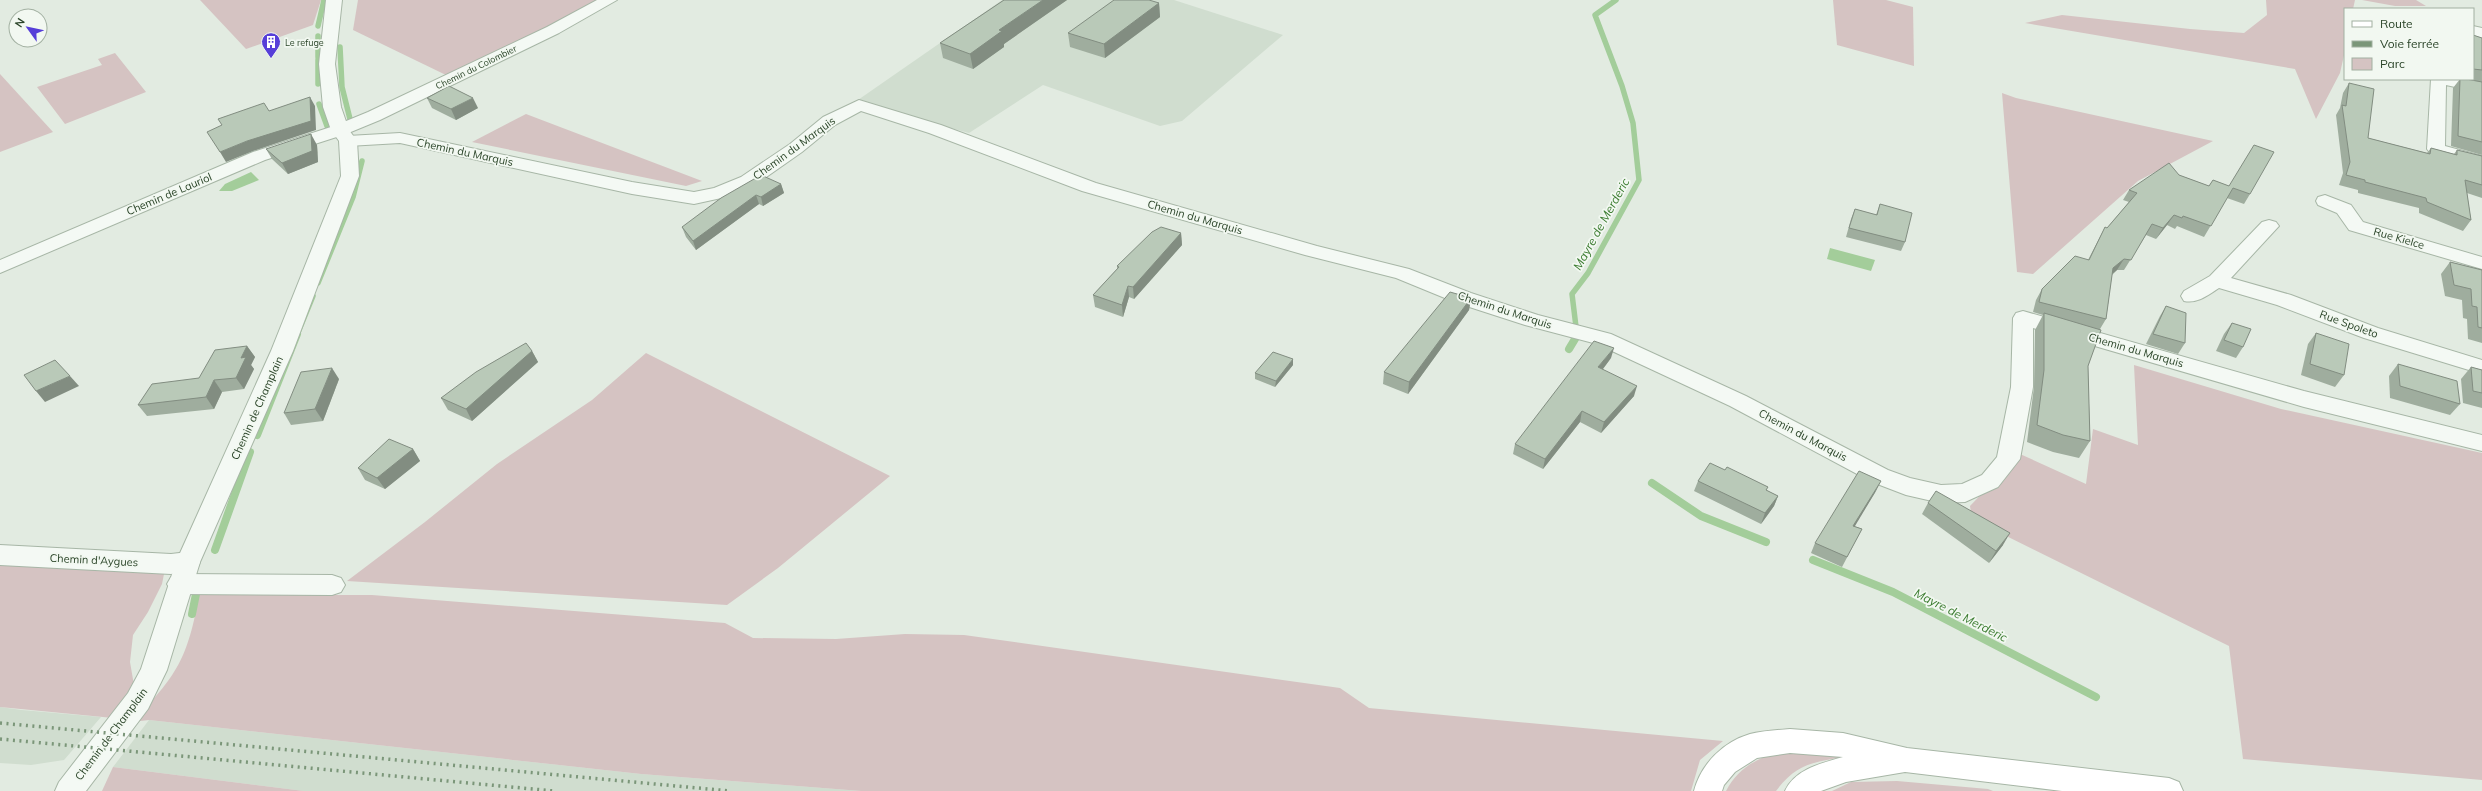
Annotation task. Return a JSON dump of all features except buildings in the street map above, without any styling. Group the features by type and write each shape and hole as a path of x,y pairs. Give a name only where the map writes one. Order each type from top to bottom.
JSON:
{"main road":[{"path":"1708,791 1711,779 1725,763 1751,746 1790,741 1843,745 1907,760 2169,791"},
{"path":"1799,791 1805,785 1826,773 1907,760"}],"street":[{"name":"Chemin de Champlain","path":"69,791 138,701 154,670 184,573 282,351 350,176 344,135 332,108 328,64 330,25 334,0"},
{"name":"Chemin du Colombier","path":"344,135 553,30 609,0"},
{"path":"2482,88 2449,80 2435,80 2436,149 2482,162"},
{"name":"Chemin du Marquis","path":"344,135 400,138 632,188 694,198 719,193 748,181 796,148 829,121 859,105 934,129 1089,186 1312,251 1402,273 1464,298 1604,339 1672,368 1880,476 1906,486 1941,494 1965,494 1990,481 2008,459 2022,387 2022,318 2304,399 2482,443"},
{"name":"Chemin de Lauriol","path":"0,266 259,156 344,135"},
{"name":"Rue Kielce","path":"2324,201 2344,209 2356,226 2482,263"},
{"path":"2191,296 2217,281 2269,226"},
{"name":"Rue Spoleto","path":"2217,281 2284,300 2371,333 2482,366"},
{"name":"Chemin d'Aygues","path":"0,554 171,564 184,573 256,586 332,585"}],"shaded area":[{"path":"1002,0 1174,0 1283,35 1182,121 1160,126 1043,85 969,133 855,102"},
{"path":"251,172 259,180 232,191 219,191 225,184"},
{"path":"1830,248 1875,260 1871,271 1827,259"},
{"path":"0,707 101,717 64,760 31,765 0,763"},
{"path":"149,720 641,774 861,791 304,791 113,767"}],"green space":[{"path":"200,0 321,0 313,25 246,49"},
{"path":"358,0 602,0 448,76 353,30"},
{"path":"1833,0 1886,0 1913,7 1914,66 1837,45"},
{"path":"2266,0 2355,0 2353,8 2344,8 2344,55 2340,73 2316,119 2295,69 2025,23 2062,15 2190,29 2244,33 2267,15"},
{"path":"2362,0 2416,0 2426,6 2395,6"},
{"path":"115,53 146,92 65,124 37,87 102,65 98,59"},
{"path":"0,74 53,132 0,152"},
{"path":"2002,93 2016,98 2213,141 2138,181 2033,274 2017,272"},
{"path":"526,114 702,181 686,186 472,142"},
{"path":"646,353 890,476 778,568 727,605 347,581 425,522 497,464 592,400"},
{"path":"2134,365 2281,409 2482,453 2482,780 2243,759 2229,646 1972,519 1970,506 2020,454 2086,484 2093,429 2138,445"},
{"path":"0,563 164,574 162,584 148,612 133,635 130,662 135,691 113,718 0,707"},
{"path":"199,595 372,595 725,623 753,638 836,639 905,634 964,635 1340,688 1369,708 1723,741 1700,760 1691,791 861,791 641,774 149,720 132,722 160,692 178,665 185,651 190,635"},
{"path":"1783,751 1852,755 1810,764 1801,768 1784,781 1776,791 1726,791 1736,776 1757,760"},
{"path":"113,767 304,791 102,791"},
{"path":"1897,781 1988,789 1993,791 1832,791 1851,782"}],"waterway":[{"path":"318,26 324,0"},
{"name":"Mayre de Merderic","path":"1577,335 1572,294 1588,273 1639,180 1633,123 1622,86 1595,15 1616,0"},
{"path":"318,36 318,57"},
{"path":"340,47 342,87 350,119"},
{"path":"318,60 318,84"},
{"path":"319,104 327,126"},
{"path":"318,283 353,197 362,161"},
{"path":"297,335 313,296"},
{"path":"257,435 297,334"},
{"name":"Mayre de Merderic","path":"1569,349 1578,334"},
{"path":"215,550 250,452"},
{"name":"Mayre de Merderic","path":"1652,483 1701,516 1766,542"},
{"name":"Mayre de Merderic","path":"1813,560 1893,592 2096,697"},
{"path":"192,614 196,594"}],"railway":[{"path":"0,723 730,791"},
{"path":"0,739 554,791"}],"place":[{"name":"Le refuge","path":"271,59"}]}
